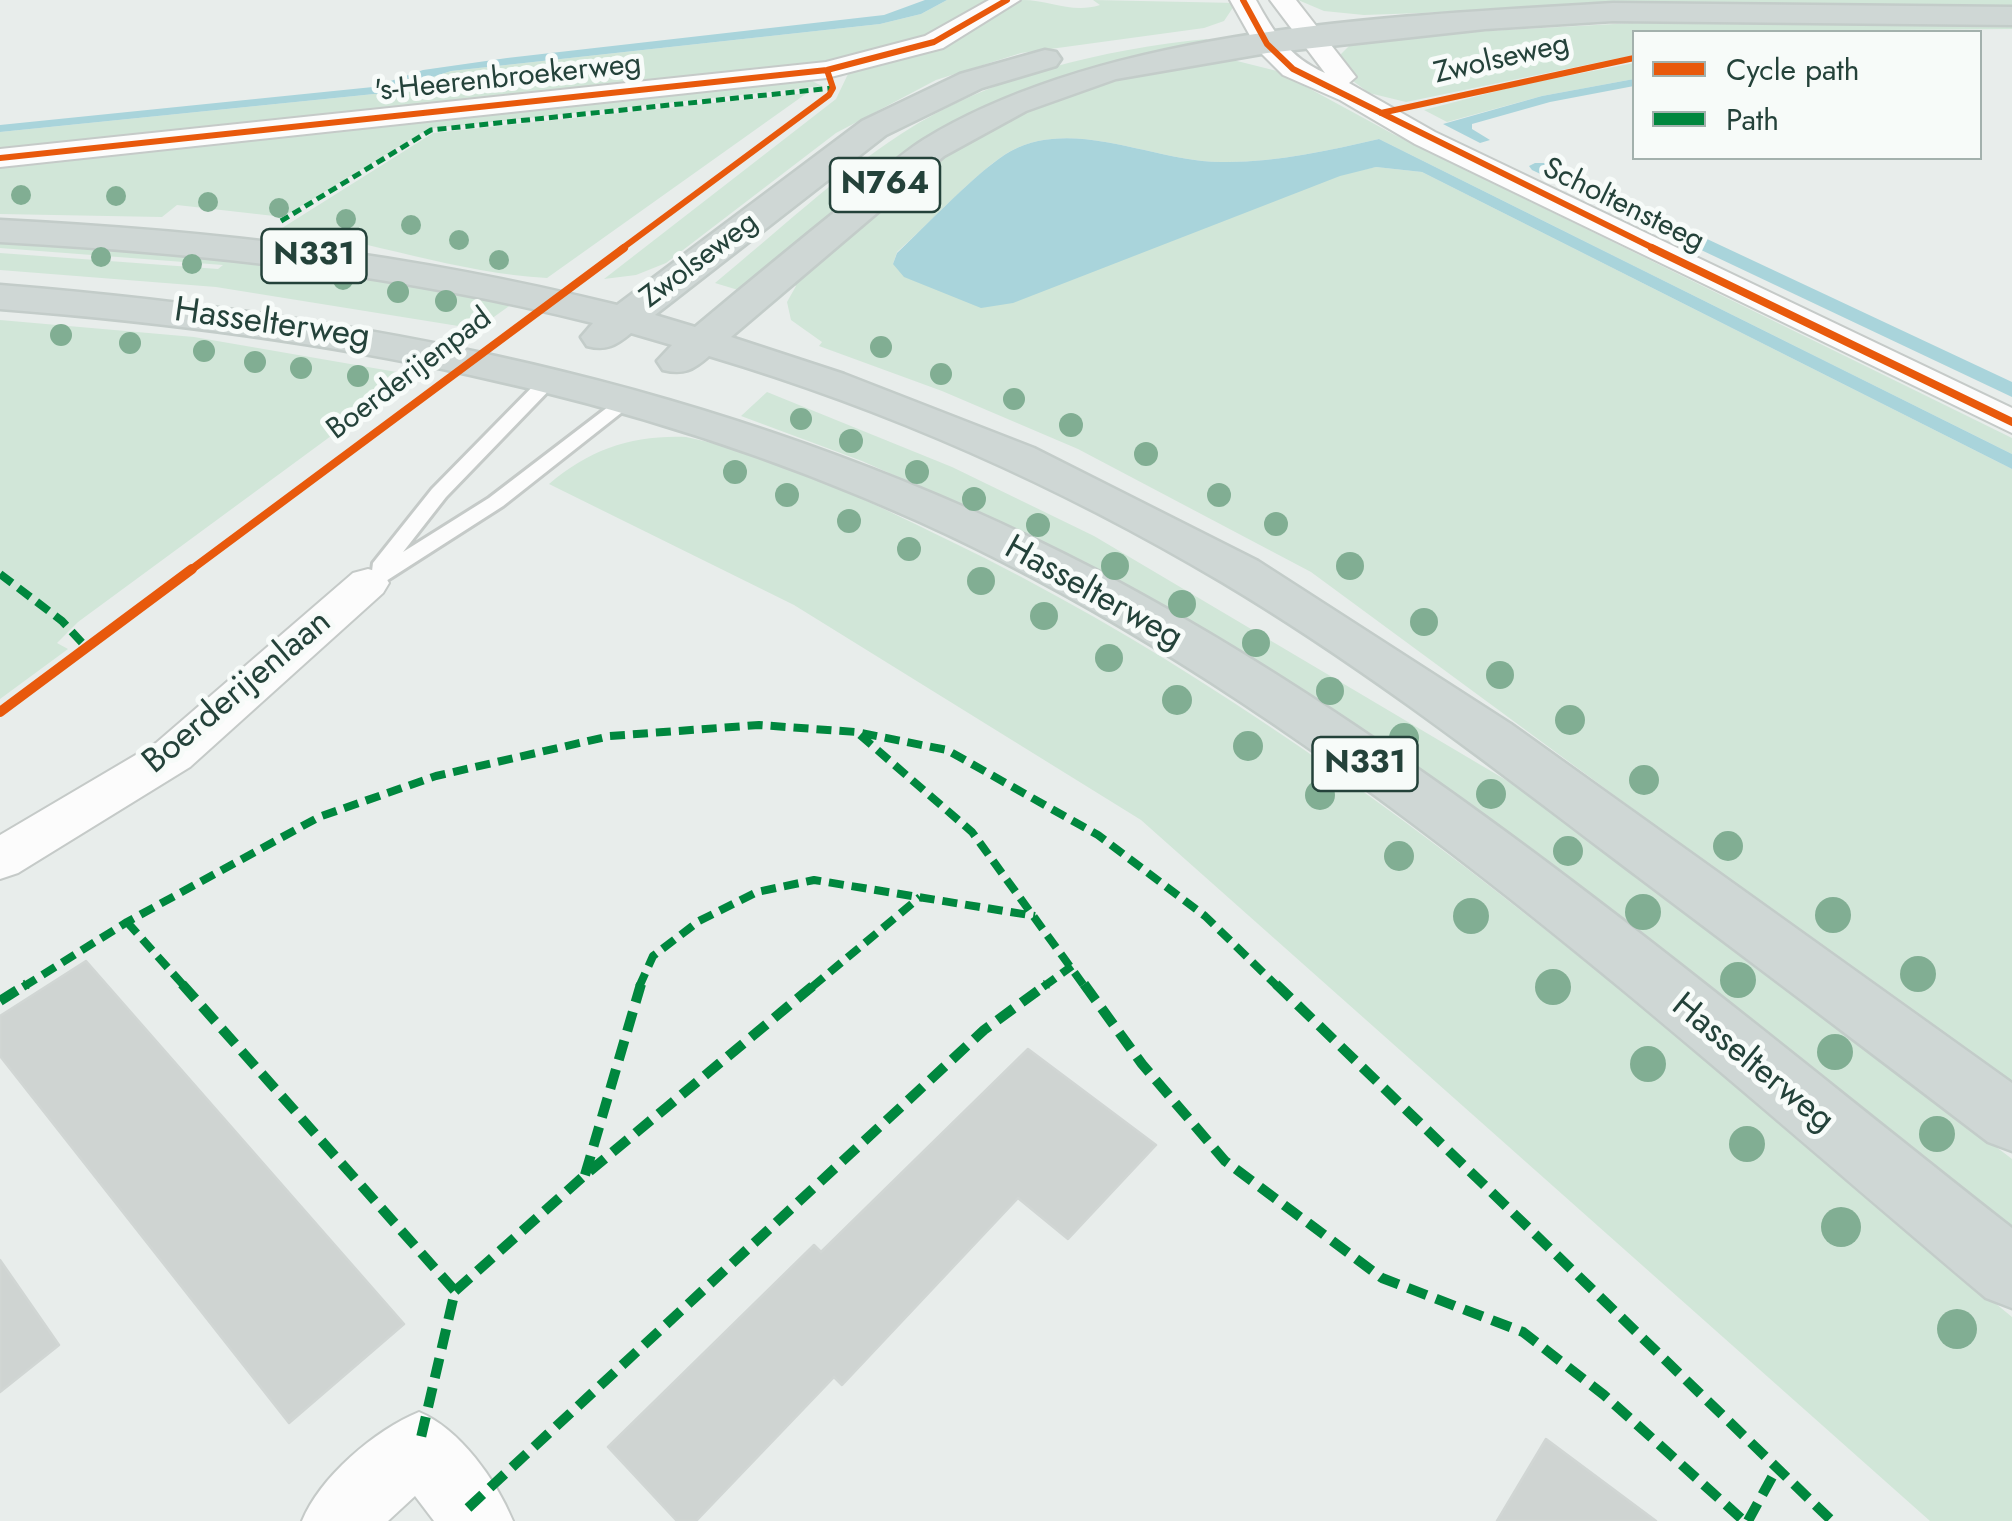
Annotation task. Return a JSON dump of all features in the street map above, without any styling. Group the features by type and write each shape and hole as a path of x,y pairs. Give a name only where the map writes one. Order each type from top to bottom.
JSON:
{"main road":[{"name":"Zwolseweg","path":"631,398 884,186 980,120 1044,92 1110,71 1263,36 1298,22 1485,20 1731,10 2012,16"},
{"name":"Zwolseweg","path":"553,376 861,137 939,94 1058,55 1263,36"},
{"name":"Hasselterweg","path":"0,232 138,238 333,258 486,285 702,342 816,377 905,411 1110,501 1234,570 1372,656 1532,766 2012,1120"},
{"name":"Hasselterweg","path":"0,297 234,316 409,344 553,376 631,398 835,469 984,536 1118,604 1217,663 1373,769 1539,893 2012,1273"}],"street":[{"name":"'s-Heerenbroekerweg","path":"0,158 827,70 934,42 1007,0"},
{"name":"Scholtensteeg","path":"1243,0 1263,36 1314,82 1350,94 1425,138 2012,422"},
{"name":"Scholtensteeg","path":"1298,22 1350,94"},
{"name":"Boerderijenlaan","path":"0,858 173,755 368,583"},
{"path":"337,1521 419,1446 478,1521"}],"lane":[{"name":"Boerderijenlaan","path":"368,583 439,492 553,376"},
{"name":"Boerderijenlaan","path":"368,583 496,502 631,398"}],"green space":[{"path":"947,0 991,0 934,34 843,61 0,152 0,132 384,93 451,71 880,24 921,14"},
{"path":"1022,0 1080,8 1100,5 1093,0 1236,3 1224,21 1204,28 1021,53 936,80 836,133 666,263 636,275 604,279 836,99 848,74 943,46"},
{"path":"1298,0 2012,0 2012,7 1680,4 1364,15 1324,11"},
{"path":"1669,21 2012,22 2012,29 1632,30 1632,55 1406,102 1369,93 1349,78 1337,58 1352,43 1378,37"},
{"path":"1207,39 1215,47 1019,97 748,293 715,283 853,168 901,134 971,96 1088,58"},
{"path":"1225,58 1277,71 1393,134 2012,438 2012,454 1379,139 1320,152 1241,162 1195,160 1088,140 1061,138 1036,142 1011,151 985,170 897,252 893,264 1376,167 1422,172 2012,469 2012,1088 1311,572 1078,449 942,391 819,346 822,342 791,320 787,302 796,286 792,283 968,133 1086,83"},
{"path":"1632,63 1632,79 1542,96 1447,122 1424,110 1520,85"},
{"path":"806,78 822,86 428,129 283,217 177,205 162,217 0,214 0,164"},
{"path":"807,93 547,278 480,270 282,228 433,133"},
{"path":"0,240 285,264 512,304 477,329 216,287 0,270 0,253 218,269 223,265 0,248"},
{"path":"0,320 194,337 414,375 78,622 57,643 68,649 0,699"},
{"path":"767,392 952,467 1094,536 1506,780 1614,855 2012,1159 2012,1234 1235,650 1023,533 862,461 741,416"},
{"path":"686,437 753,455 853,495 1094,617 1235,703 1370,797 1632,999 2012,1317 2012,1521 1930,1521 1141,820 794,605 549,484 580,462 613,447 648,439"}],"water":[{"path":"925,0 947,0 921,14 880,24 451,71 384,93 0,132 0,125 373,87 423,70 507,58 884,15"},
{"path":"1632,79 1632,86 1550,102 1472,124 1472,129 1490,140 1480,143 1443,124 1542,96"},
{"path":"1061,138 1088,140 1195,160 1241,162 1320,152 1379,139 2012,454 2012,469 1422,172 1376,167 1340,176 1013,303 981,308 904,277 893,264 897,253 984,170 1011,151 1036,142"},
{"path":"1545,163 2012,382 2012,397 1532,170 1529,166"}],"building":[{"path":"86,961 404,1324 289,1423 0,1056 0,1016"},
{"path":"1028,1049 1156,1145 1068,1239 1018,1198 842,1385 834,1377 696,1521 677,1521 608,1447 814,1245 821,1252"},
{"path":"0,1260 59,1345 0,1392"},
{"path":"1546,1439 1656,1521 1497,1521"}],"marked path":[{"path":"281,221 431,130 833,88"},
{"path":"0,574 62,621 87,648"},
{"path":"0,1001 127,922 319,817 436,776 610,736 759,725 856,732 947,750 1098,835 1205,916 1832,1521"},
{"path":"860,735 972,832 1142,1064 1225,1161 1289,1213 1382,1278 1523,1332 1604,1395 1744,1521"},
{"path":"585,1175 631,1006 653,956 699,921 757,892 814,880 1035,916"},
{"path":"455,1291 585,1175 920,897"},
{"path":"127,922 455,1291 419,1446"},
{"path":"468,1508 984,1030 1072,966"},
{"path":"1748,1521 1777,1468"}],"cycle path":[{"path":"0,158 827,70 934,42 1007,0"},
{"path":"1243,0 1267,44 1293,69 1350,94 1425,138 2012,422"},
{"path":"1381,113 1632,58"},
{"name":"Boerderijenpad","path":"0,712 829,95 833,88 827,70"}]}
